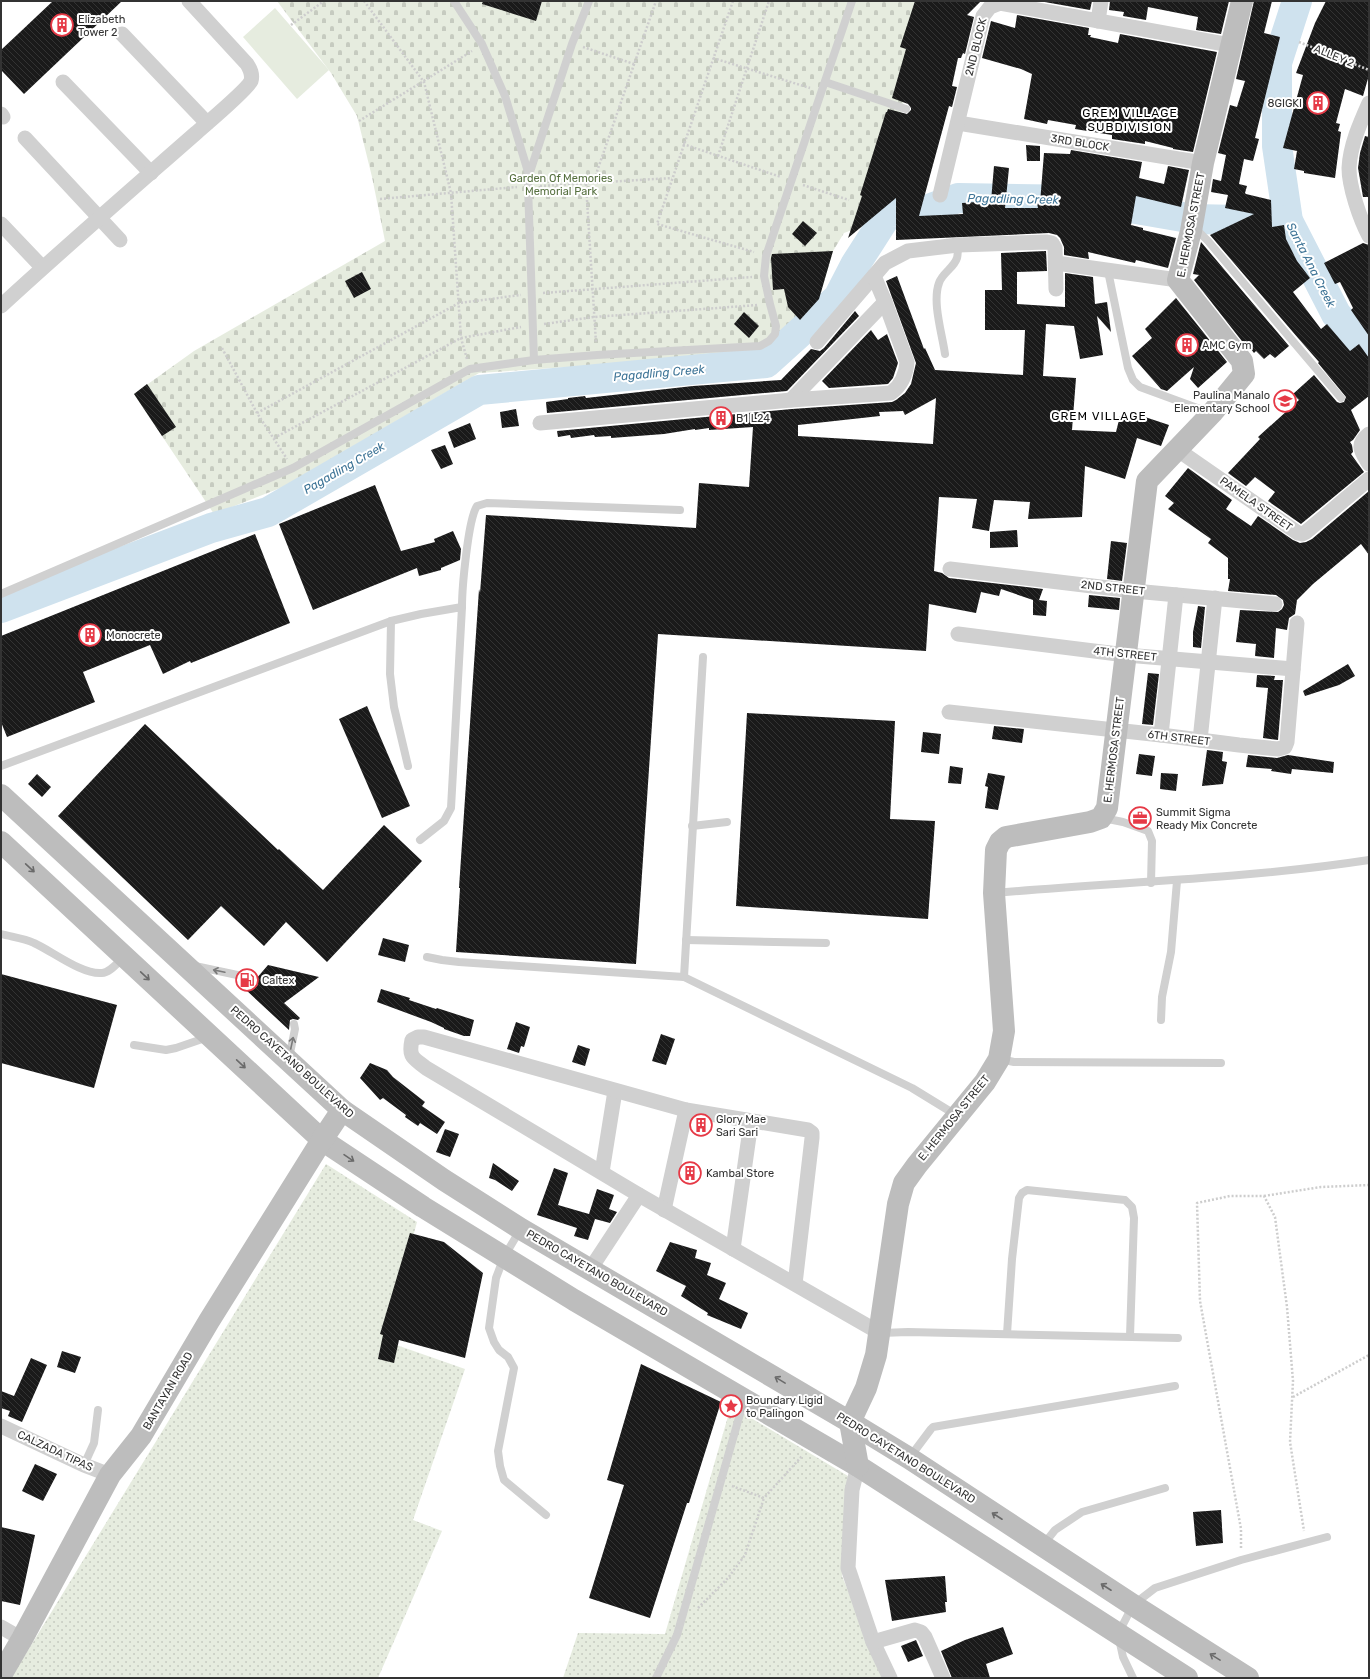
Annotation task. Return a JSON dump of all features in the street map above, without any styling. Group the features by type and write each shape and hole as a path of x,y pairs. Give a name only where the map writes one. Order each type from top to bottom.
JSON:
{"main road":[{"name":"E. HERMOSA STREET","path":"850,1422 866,1388 876,1355 898,1204 904,1183 916,1165 985,1082 999,1059 1004,1031 994,893 996,850 1000,842 1006,836 1090,822 1101,818 1108,808 1116,730 1147,481 1212,413 1241,378 1244,368 1242,361 1178,280 1192,222 1202,163 1242,1"},
{"name":"PEDRO CAYETANO BOULEVARD","path":"1,795 342,1110 444,1180 521,1229 591,1268 909,1458 1133,1605 1248,1678"},
{"path":"1,842 322,1140 423,1207 574,1300 858,1466 1187,1678"},
{"name":"BANTAYAN ROAD","path":"3,1667 22,1639 110,1475 141,1436 209,1321 342,1110"},
{"path":"850,1422 858,1466"}],"street":[{"path":"1,306 42,267 100,218 207,123 251,81 252,71 189,1"},
{"path":"1098,21 1101,1"},
{"name":"2ND BLOCK","path":"940,195 983,16 990,7 1000,3 1230,45"},
{"path":"122,34 207,123"},
{"path":"63,82 151,173"},
{"path":"1369,103 1353,146 1349,169 1353,194 1364,227 1369,236"},
{"name":"3RD BLOCK","path":"958,123 1202,163"},
{"path":"25,138 120,240"},
{"path":"1,224 42,267"},
{"path":"817,342 885,263 908,251 958,245 1052,243 1055,248 1056,290"},
{"path":"1056,263 1178,280"},
{"path":"540,422 891,393 899,387 906,370 907,362 874,276"},
{"path":"792,400 885,302"},
{"path":"1369,434 1362,442 1361,446 1369,464"},
{"name":"PAMELA STREET","path":"1178,450 1302,534 1369,479"},
{"name":"2ND STREET","path":"950,569 1134,591 1275,604"},
{"path":"1161,735 1176,595"},
{"path":"1200,740 1215,598"},
{"name":"6TH STREET","path":"949,712 1161,735 1239,746 1278,749 1285,747 1287,742 1297,623"},
{"name":"4TH STREET","path":"958,634 1126,655 1293,669"},
{"path":"795,1284 812,1138 812,1133 808,1130 751,1122 686,1110 424,1037 418,1037 412,1040 410,1050 412,1057 426,1068 664,1210 880,1333"},
{"path":"602,1172 615,1091"},
{"path":"664,1210 686,1110"},
{"path":"733,1249 751,1122"},
{"path":"591,1268 639,1195"},
{"name":"CALZADA TIPAS","path":"1,1426 84,1465 110,1475"},
{"path":"858,1466 852,1490 848,1568 873,1642 890,1678"},
{"path":"1,1627 22,1639"},
{"path":"873,1642 915,1630 921,1632 925,1637 942,1678"}],"lane":[{"path":"454,1 482,44 505,96 529,175 534,360"},
{"path":"529,175 572,44 589,1"},
{"path":"1,594 293,468 470,369 534,360 597,354 760,346 769,341 775,334 776,326 764,276 766,256 793,181 852,1"},
{"path":"825,82 906,109"},
{"path":"1192,222 1341,398"},
{"path":"945,354 936,294 939,281 957,257 958,245"},
{"path":"1108,271 1128,368 1132,380 1140,387 1212,413"},
{"path":"420,840 444,821 451,808 462,592 473,515 477,506 487,503 680,510"},
{"path":"1,766 391,621 462,607"},
{"path":"391,621 390,674 394,707 408,766"},
{"path":"684,977 703,657"},
{"path":"1101,818 1123,822 1148,831 1152,841 1151,883"},
{"path":"692,826 727,822"},
{"path":"994,893 1177,881 1315,868 1369,860"},
{"path":"1161,1020 1162,997 1171,952 1177,881"},
{"path":"1,934 33,942 77,967 98,973 108,971 125,956"},
{"path":"686,940 826,942"},
{"path":"427,957 459,962 684,977 912,1088 958,1116"},
{"path":"182,963 242,976 253,982"},
{"path":"288,1061 295,1029 294,1024"},
{"path":"134,1045 166,1050 210,1036"},
{"path":"999,1059 1014,1062 1221,1063"},
{"path":"1007,1334 1012,1259 1019,1198 1022,1193 1027,1190 1125,1200 1132,1207 1134,1218 1130,1336"},
{"path":"521,1229 504,1257 496,1278 489,1328 494,1342 499,1350 508,1358 514,1368 498,1451 504,1480 546,1515"},
{"path":"880,1333 908,1332 1178,1338"},
{"path":"909,1458 930,1429 933,1428 1175,1386"},
{"path":"656,1678 677,1635 720,1481 745,1400"},
{"path":"84,1465 94,1443 98,1410"},
{"path":"1043,1546 1055,1530 1082,1512 1165,1488"},
{"path":"1133,1678 1123,1657 1118,1634 1133,1605 1154,1588 1241,1560 1327,1537"}],"path":[{"path":"291,25 324,1"},
{"path":"364,1 424,82 450,193 461,338 470,369"},
{"path":"593,183 656,1"},
{"path":"733,1 657,224 766,256"},
{"path":"718,156 769,1"},
{"name":"ALLEY 2","path":"1299,42 1369,70"},
{"path":"359,121 424,82 482,44"},
{"path":"572,44 634,64"},
{"path":"713,58 822,92"},
{"path":"683,144 849,200"},
{"path":"586,184 597,354"},
{"path":"258,413 458,303 532,294 764,276"},
{"path":"274,438 461,338 532,325 594,317 770,304"},
{"path":"222,348 258,413 293,468"},
{"path":"1241,1560 1241,1529 1200,1301 1197,1204 1230,1196 1264,1196 1321,1187 1369,1185"},
{"path":"1264,1196 1275,1217 1287,1307 1293,1381 1290,1442 1305,1542"},
{"path":"1293,1397 1369,1355"},
{"path":"682,1619 702,1605 728,1578 744,1555 764,1498 807,1451"},
{"path":"720,1481 764,1498"}],"green space":[{"name":"Garden Of Memories Memorial Park","path":"277,1 924,1 881,211 863,226 844,233 833,251 819,299 800,320 755,355 479,373 283,487 214,514 134,394 194,351 385,241 372,177 357,116 331,73"},
{"path":"275,8 329,70 297,99 243,37"},
{"path":"326,1164 417,1222 385,1341 465,1369 413,1520 442,1531 378,1678 11,1678"},
{"path":"731,1406 848,1476 842,1576 884,1678 563,1678 578,1633 665,1634"}],"building":[{"name":"Elizabeth Tower 2","path":"53,1 122,1 24,94 1,70 1,50"},
{"path":"483,1 542,1 536,21 482,4"},
{"path":"915,1 981,1 967,15 974,17 965,54 963,53 961,58 958,58 952,86 957,87 952,107 949,106 919,216 963,214 962,203 991,201 994,166 1009,168 1005,208 1038,208 1037,203 1040,203 1044,153 1070,154 1071,150 1142,162 1139,178 1164,184 1168,166 1189,170 1181,207 1136,196 1131,225 1143,228 1143,230 1176,238 1168,268 1136,260 1135,263 1088,252 1089,259 1064,255 1064,247 1060,238 1057,235 1049,233 896,240 896,198 848,238 862,196 860,195 886,112 888,109 907,114 911,110 908,104 892,98 906,49 900,47"},
{"path":"1039,1 1092,1 1090,10"},
{"path":"1110,1 1229,1 1221,34 1196,30 1198,17 1148,7 1146,20 1123,16 1124,12 1109,10"},
{"path":"1254,1 1272,1 1264,33 1280,37 1255,138 1259,139 1253,161 1244,159 1239,184 1247,186 1246,194 1271,200 1272,227 1284,225 1286,239 1297,261 1310,278 1293,292 1321,329 1327,324 1350,351 1359,344 1369,358 1369,396 1351,410 1360,430 1350,442 1353,452 1351,454 1364,472 1301,524 1268,501 1275,492 1255,477 1246,486 1228,473 1260,439 1258,437 1299,400 1293,394 1314,375 1337,402 1344,402 1346,397 1318,363 1319,362 1210,235 1254,214 1225,208 1228,195 1211,192 1213,179 1221,181 1226,155 1218,153 1230,105 1237,107 1245,81 1236,79"},
{"path":"1326,1 1369,1 1369,75 1363,96 1345,89 1336,123 1340,124 1338,131 1341,132 1335,178 1304,173 1304,171 1294,169 1297,151 1283,148 1303,75 1296,73 1315,23"},
{"path":"1017,15 1089,28 1088,35 1091,35 1090,37 1118,43 1120,34 1217,52 1193,152 1173,149 1145,141 1145,144 1112,139 1112,135 1075,129 1076,125 1048,120 1047,124 1024,119 1032,74 1021,69 982,58 991,21 1015,28"},
{"path":"1365,136 1369,137 1369,197 1363,197 1358,168 1360,153"},
{"path":"1026,145 1040,146 1040,161 1027,161"},
{"path":"803,221 817,233 805,246 792,234"},
{"path":"1201,242 1289,346 1275,358 1270,354 1264,359 1256,351 1254,353 1247,344 1245,345 1194,280 1199,275 1193,274"},
{"path":"1363,243 1369,245 1369,336 1351,310 1353,308 1340,282 1335,284 1324,263"},
{"path":"833,251 819,299 800,320 788,307 784,289 773,290 772,254"},
{"path":"1046,251 1047,271 1017,272 1017,304 1065,307 1065,273 1093,277 1095,304 1107,302 1111,332 1097,316 1103,355 1080,359 1074,326 1046,324 1043,376 1076,378 1072,430 1116,432 1120,416 1144,421 1145,417 1169,425 1161,446 1137,438 1125,479 1085,466 1082,517 1028,519 1030,502 994,500 989,531 972,528 977,499 939,497 934,571 942,573 949,578 1043,589 1039,600 1047,601 1046,616 1033,615 1033,600 1001,589 999,596 981,592 976,613 929,604 926,651 658,634 636,964 456,952 479,589 480,593 486,515 696,528 699,483 749,487 753,427 709,430 709,428 695,429 664,434 611,438 611,436 595,437 594,435 571,438 570,435 558,437 557,431 792,409 892,402 905,393 911,384 916,363 886,281 897,276 924,349 925,348 935,370 1023,375 1025,330 985,330 985,290 1002,290 1001,253","holes":["936,398 933,444 798,436 798,425 880,416 879,412 903,411 905,415"]},
{"path":"362,272 371,289 354,298 345,281"},
{"name":"AMC Gym","path":"1176,298 1227,362 1198,388 1190,379 1194,367 1167,391 1161,389 1132,356 1152,338 1145,329"},
{"path":"855,311 859,316 787,391 547,413 546,402 568,398 585,396 586,398 693,386 781,380 811,349 820,351 824,348"},
{"path":"744,312 759,326 749,338 734,324"},
{"path":"871,330 878,340 887,334 898,363 893,378 888,384 829,388 822,381"},
{"path":"147,384 176,427 162,436 134,394"},
{"path":"516,409 519,426 502,428 500,412"},
{"path":"470,423 476,439 454,448 448,432"},
{"path":"445,445 453,464 441,469 431,450"},
{"path":"1188,468 1232,500 1226,509 1251,526 1258,516 1293,540 1300,543 1312,539 1369,491 1369,555 1361,544 1313,584 1297,600 1295,614 1289,618 1287,630 1276,628 1274,658 1255,656 1256,644 1236,642 1240,610 1278,612 1284,605 1283,600 1276,595 1228,591 1230,579 1228,579 1228,558 1208,543 1211,539 1168,509 1174,503 1165,496"},
{"path":"375,485 401,551 435,542 434,539 453,531 461,549 460,560 441,568 441,570 419,576 417,568 313,610 279,524"},
{"path":"1017,530 1018,547 990,548 990,532"},
{"name":"Monocrete","path":"255,534 290,623 191,663 190,661 163,674 150,645 83,672 95,702 7,737 1,722 1,636"},
{"path":"1111,541 1127,543 1122,581 1107,579"},
{"path":"1089,595 1120,598 1119,610 1088,607"},
{"path":"1198,606 1205,607 1201,648 1193,647 1193,632"},
{"path":"1348,664 1355,676 1339,685 1305,696 1303,691"},
{"path":"1148,673 1159,674 1153,725 1142,724"},
{"path":"1257,675 1275,676 1274,680 1283,680 1278,740 1263,738 1268,688 1256,687"},
{"path":"367,706 410,806 382,818 339,719"},
{"path":"747,713 895,721 890,819 935,821 928,919 736,906"},
{"path":"145,724 278,850 279,849 323,890 384,825 422,861 327,962 286,922 264,946 221,906 188,940 58,816"},
{"path":"994,726 1024,729 1022,743 992,739"},
{"path":"923,732 941,734 939,754 921,752"},
{"path":"1207,750 1223,752 1222,761 1227,762 1223,784 1202,786"},
{"path":"1139,754 1155,756 1152,776 1136,774"},
{"path":"1248,755 1277,758 1288,755 1334,762 1333,773 1292,769 1291,774 1271,771 1272,769 1246,767"},
{"path":"950,766 963,768 961,784 948,783"},
{"path":"988,773 1005,776 998,810 985,808 988,787 985,786"},
{"path":"1161,773 1178,774 1176,791 1160,789"},
{"path":"37,774 51,787 42,797 28,784"},
{"path":"383,938 409,945 405,962 378,955"},
{"path":"268,965 319,977 284,1003 300,1018 298,1020 290,1020 289,1030 246,990 249,987 253,988 257,986 258,983 256,979"},
{"path":"1,974 117,1005 94,1088 1,1063"},
{"path":"381,989 410,998 409,1000 436,1009 437,1008 474,1020 470,1036 464,1036 444,1029 431,1022 377,1002"},
{"path":"516,1022 530,1027 524,1047 521,1046 519,1053 507,1049"},
{"path":"661,1034 675,1039 666,1065 652,1061"},
{"path":"578,1045 590,1049 585,1066 572,1062"},
{"path":"370,1063 387,1070 393,1077 425,1102 422,1106 445,1122 437,1134 420,1123 418,1126 383,1098 380,1100 360,1078"},
{"path":"445,1129 459,1134 450,1157 436,1152"},
{"path":"493,1163 519,1181 512,1191 495,1180 489,1178"},
{"path":"554,1168 568,1173 558,1205 589,1214 597,1189 614,1195 609,1209 617,1212 610,1223 595,1219 588,1240 574,1236 577,1228 537,1215"},
{"path":"410,1233 444,1242 483,1273 465,1358 399,1340 394,1363 378,1359 383,1335 380,1334"},
{"path":"670,1242 697,1250 695,1258 711,1263 707,1275 726,1283 719,1299 748,1313 741,1329 707,1315 708,1313 681,1296 686,1286 656,1271"},
{"path":"62,1351 81,1357 75,1373 57,1367"},
{"path":"31,1358 47,1365 22,1422 8,1416 10,1411 1,1408 1,1391 14,1396"},
{"path":"641,1364 721,1402 650,1618 589,1598 624,1485 607,1480"},
{"path":"35,1464 57,1474 43,1501 22,1491"},
{"path":"1221,1510 1223,1543 1196,1546 1193,1512"},
{"path":"1,1527 35,1535 20,1605 1,1601"},
{"path":"945,1576 947,1602 945,1602 946,1612 892,1621 885,1580"},
{"path":"1003,1627 1013,1654 986,1664 990,1678 952,1678 941,1651 965,1640"},
{"path":"916,1640 923,1656 908,1662 901,1646"}],"waterway":[{"name":"Santa Ana Creek","path":"1297,1 1277,63 1277,146 1288,221 1336,314 1369,353"},
{"name":"Pagadling Creek","path":"1,608 211,528 268,512 479,390 766,363 838,298 855,265 889,212 923,211 958,198 1084,200 1194,219 1288,221"}],"place":[{"name":"Elizabeth Tower 2","path":"62,25"},
{"name":"8GIGKI","path":"1318,103"},
{"name":"AMC Gym","path":"1187,345"},
{"name":"Paulina Manalo Elementary School","path":"1285,401"},
{"name":"B1 L24","path":"721,418"},
{"name":"Monocrete","path":"90,635"},
{"name":"Summit Sigma Ready Mix Concrete","path":"1140,818"},
{"name":"Caltex","path":"247,980"},
{"name":"Glory Mae Sari Sari","path":"701,1125"},
{"name":"Kambal Store","path":"690,1173"},
{"name":"Boundary Ligid to Palingon","path":"731,1406"}],"district":[{"name":"GREM VILLAGE SUBDIVISION","path":"1130,120"},
{"name":"GREM VILLAGE","path":"1099,416"}]}
